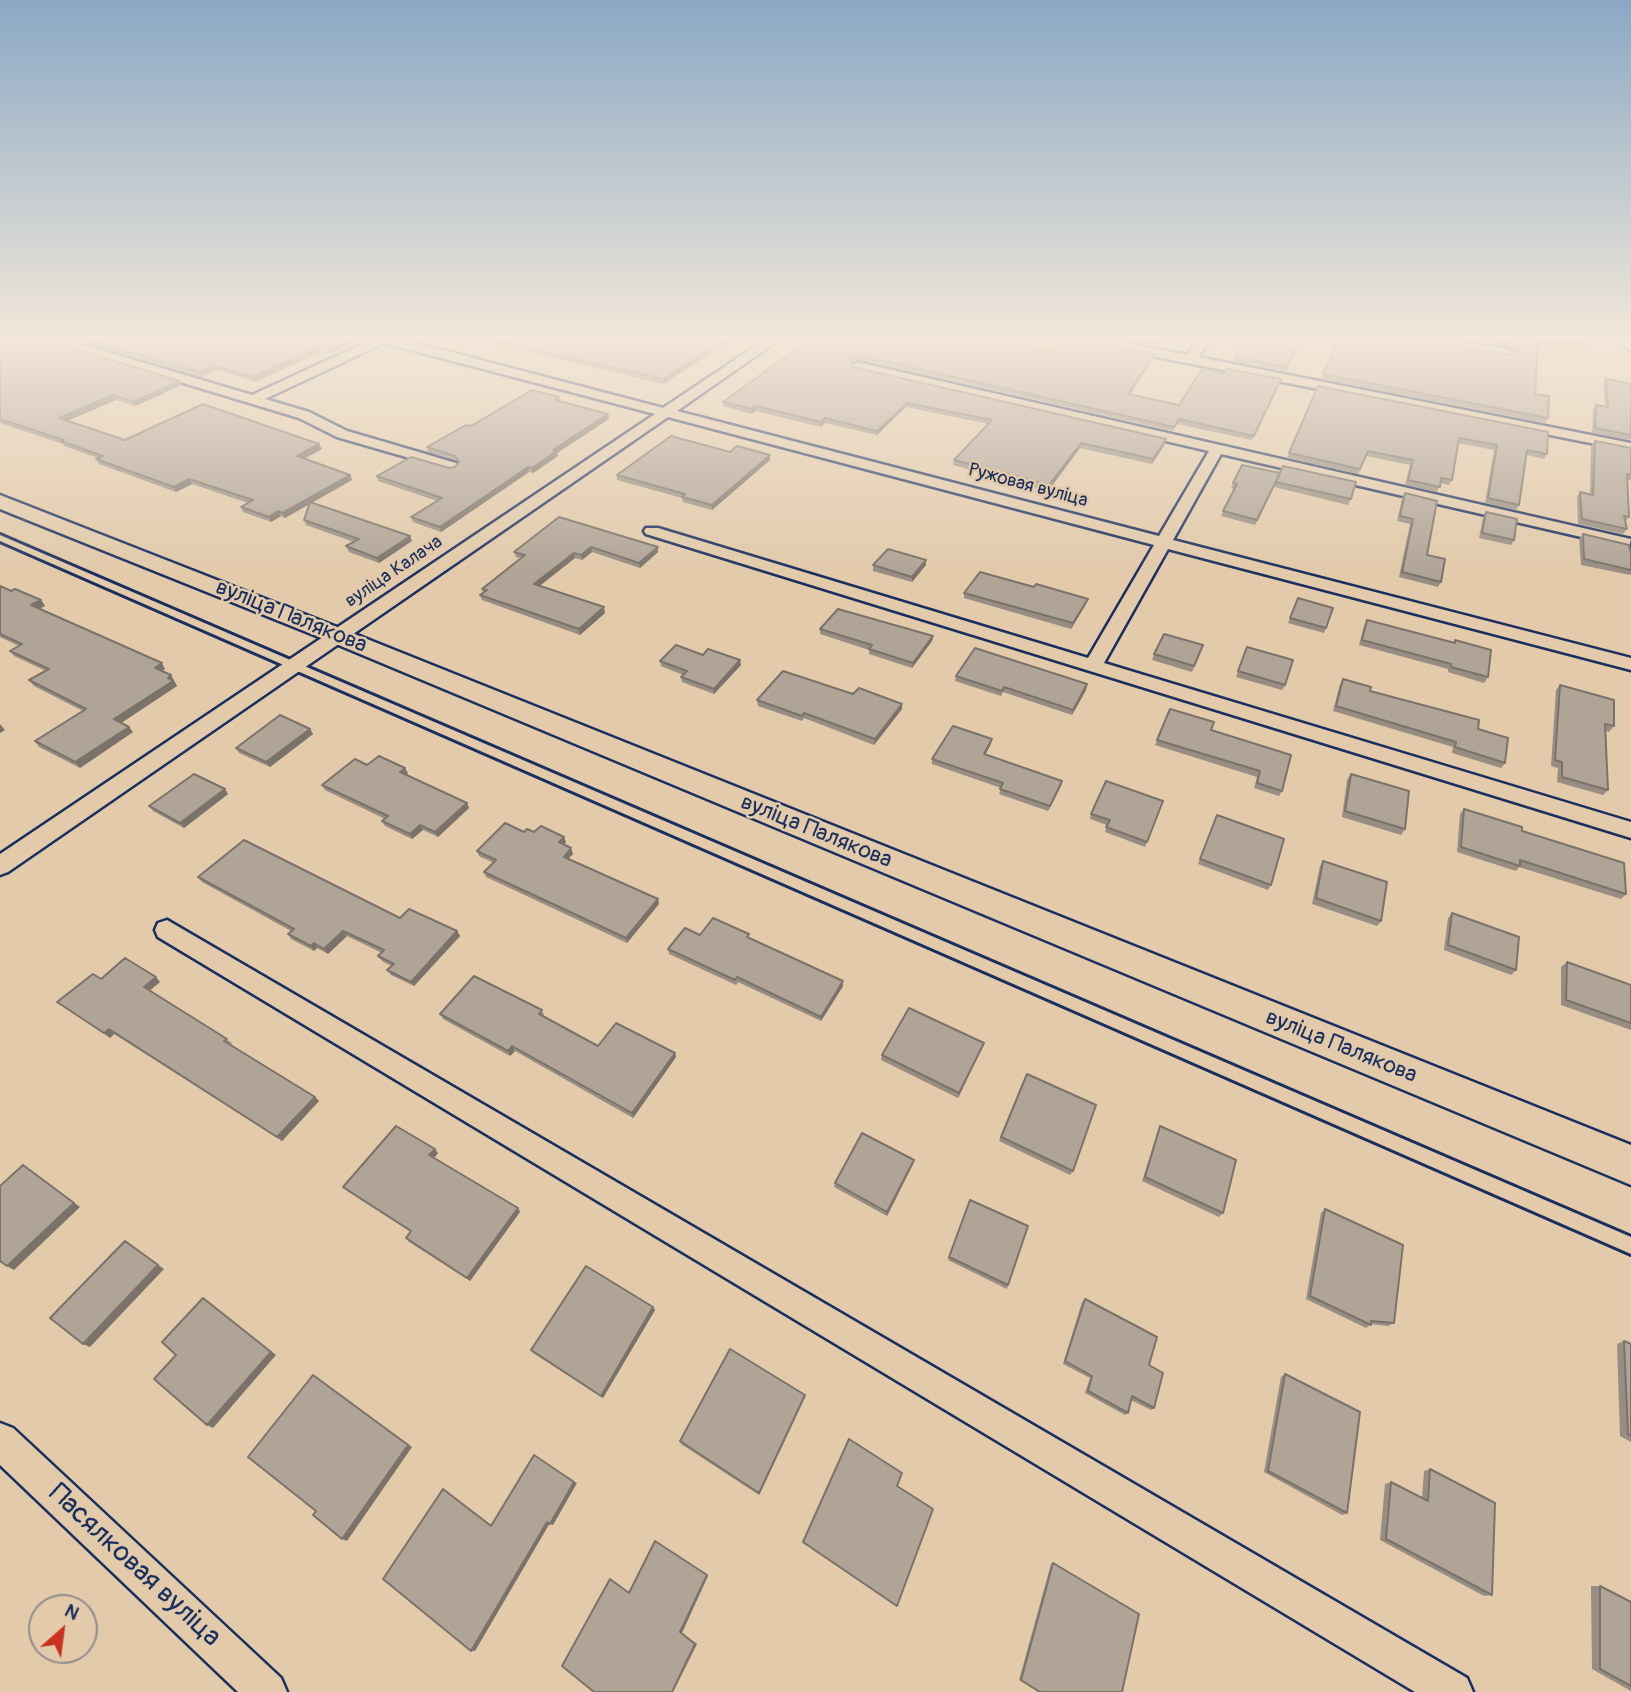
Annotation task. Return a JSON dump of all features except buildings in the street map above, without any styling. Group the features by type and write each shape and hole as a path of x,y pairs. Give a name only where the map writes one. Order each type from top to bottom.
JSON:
{"street":[{"path":"306,416 342,434 451,467"},
{"name":"вуліца Калача","path":"0,866 660,416"},
{"name":"Ружовая вуліца","path":"686,416 1631,664"},
{"path":"1074,416 1629,543"},
{"path":"1476,416 1631,447"},
{"path":"1093,666 1167,542 1217,449"},
{"name":"вуліца Палякова","path":"0,501 338,636 1631,1165"},
{"path":"652,531 1631,830"},
{"path":"167,930 1453,1692"},
{"name":"Пасялковая вуліца","path":"0,1441 267,1692"}],"lane":[{"path":"0,538 1631,1246"}]}
